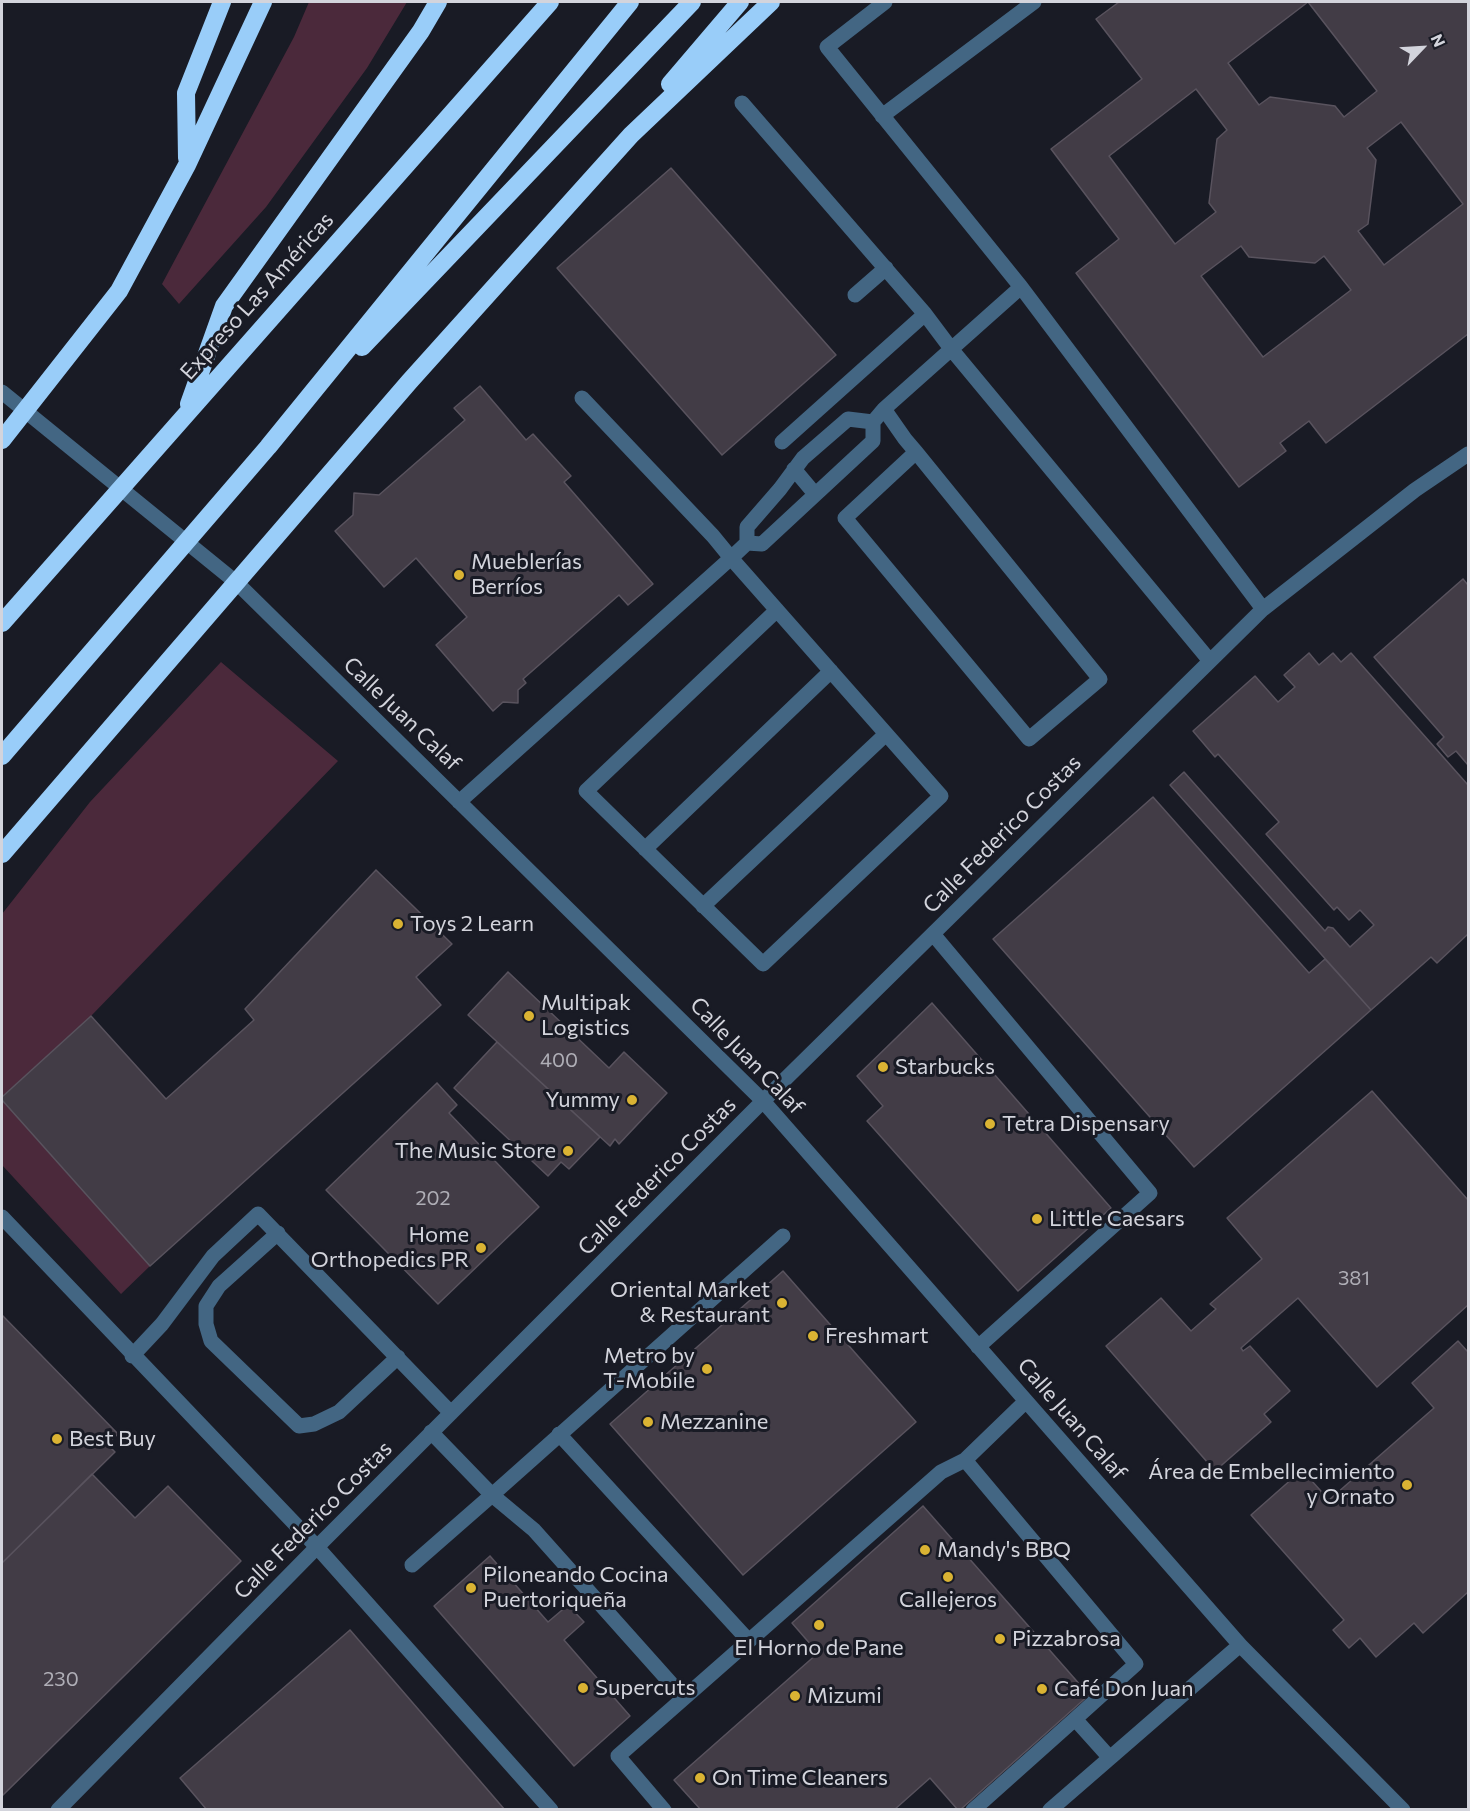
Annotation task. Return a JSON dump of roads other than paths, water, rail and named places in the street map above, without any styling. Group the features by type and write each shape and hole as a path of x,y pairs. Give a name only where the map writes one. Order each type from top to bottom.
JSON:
{"highway":[{"path":"187,165 186,93 222,2"},
{"path":"2,440 118,291 187,165 263,2"},
{"path":"185,414 224,306 421,30 438,2"},
{"name":"Expreso Las Américas","path":"2,623 550,2"},
{"path":"2,756 268,447 630,2"},
{"path":"268,447 692,2"},
{"path":"2,854 409,382 631,135 678,74 740,2"},
{"path":"631,135 771,2"}],"street":[{"path":"885,2 827,47 1022,287 1263,609"},
{"path":"882,116 1034,2"},
{"path":"742,103 925,314 952,350 1210,661"},
{"path":"855,295 886,268"},
{"path":"747,543 762,544 873,441 873,422 884,409 1022,287"},
{"path":"782,442 925,314"},
{"name":"Calle Juan Calaf","path":"2,392 237,584 763,1101 1240,1645 1403,1809"},
{"path":"582,398 705,527 941,796 762,964 586,791 777,610"},
{"path":"884,409 916,452 1100,679 1029,739 845,518 916,452"},
{"path":"459,802 747,543 747,527 803,458 848,419 873,422"},
{"name":"Calle Federico Costas","path":"58,1809 763,1101 1263,609 1414,490 1468,454"},
{"path":"794,469 815,494"},
{"path":"645,849 831,671"},
{"path":"703,906 886,734"},
{"path":"933,934 1150,1193 978,1347"},
{"path":"132,1356 162,1324 213,1256 258,1215 451,1413"},
{"path":"2,1217 132,1356 317,1547 551,1809"},
{"path":"278,1233 219,1286 206,1306 206,1324 210,1341 299,1426 314,1424 339,1412 398,1357"},
{"path":"412,1565 783,1236"},
{"path":"664,1809 618,1756 941,1472 965,1461 1026,1401"},
{"path":"431,1432 492,1495 534,1530 684,1698"},
{"path":"559,1434 749,1641"},
{"path":"965,1461 1136,1664 973,1809"},
{"path":"1050,1809 1240,1645"},
{"path":"1075,1719 1110,1758"}],"place":[{"name":"Mueblerías Berríos","path":"459,575"},
{"name":"Toys 2 Learn","path":"398,924"},
{"name":"Multipak Logistics","path":"529,1016"},
{"name":"Starbucks","path":"883,1067"},
{"name":"Yummy","path":"632,1100"},
{"name":"Tetra Dispensary","path":"990,1124"},
{"name":"The Music Store","path":"568,1151"},
{"name":"Little Caesars","path":"1037,1219"},
{"name":"Home Orthopedics PR","path":"481,1248"},
{"name":"Oriental Market & Restaurant","path":"782,1303"},
{"name":"Freshmart","path":"813,1336"},
{"name":"Metro by T-Mobile","path":"707,1369"},
{"name":"Mezzanine","path":"648,1422"},
{"name":"Best Buy","path":"57,1439"},
{"name":"Área de Embellecimiento y Ornato","path":"1407,1485"},
{"name":"Mandy's BBQ","path":"925,1550"},
{"name":"Callejeros","path":"948,1577"},
{"name":"Piloneando Cocina Puertoriqueña","path":"471,1588"},
{"name":"El Horno de Pane","path":"819,1625"},
{"name":"Pizzabrosa","path":"1000,1639"},
{"name":"Supercuts","path":"583,1688"},
{"name":"Café Don Juan","path":"1042,1689"},
{"name":"Mizumi","path":"795,1696"},
{"name":"On Time Cleaners","path":"700,1778"}]}
